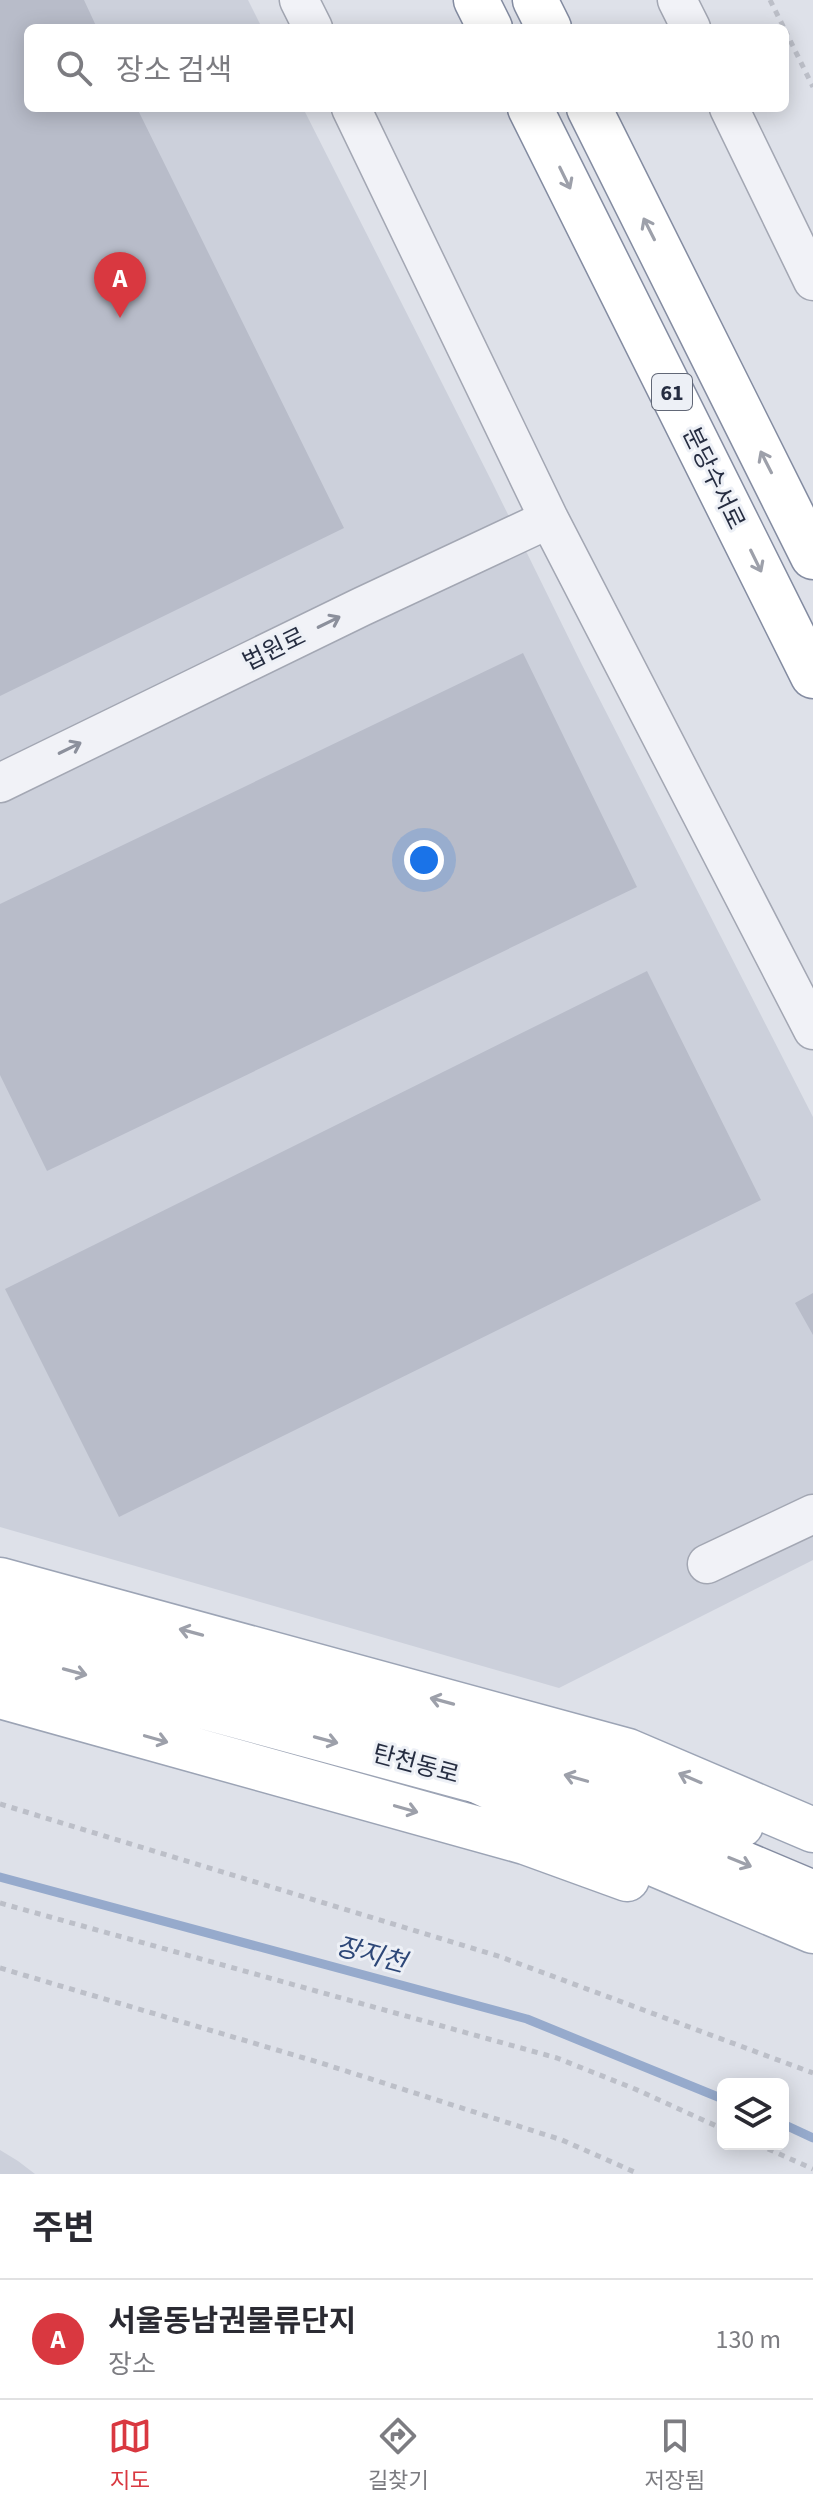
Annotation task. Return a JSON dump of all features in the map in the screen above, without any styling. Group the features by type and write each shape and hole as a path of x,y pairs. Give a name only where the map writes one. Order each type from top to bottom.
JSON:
{"main road":[{"path":"476,0 488,24"},
{"path":"535,0 547,24"},
{"name":"분당수서로","path":"532,112 813,676"},
{"name":"61","path":"591,112 813,557"},
{"path":"0,1580 628,1751 813,1830"},
{"name":"탄천동로","path":"0,1614 813,1846"},
{"name":"탄천동로","path":"0,1652 478,1781 657,1865 813,1931"},
{"name":"탄천동로","path":"0,1696 525,1842 813,1945"},
{"path":"478,1781 704,1847 813,1893"}],"street":[{"path":"299,0 311,24"},
{"path":"677,0 689,24"},
{"path":"353,112 549,519 813,1030"},
{"path":"731,112 813,281"},
{"name":"법원로","path":"0,783 549,519"},
{"path":"707,1564 813,1514"}],"path":[{"path":"770,0 782,24"},
{"path":"789,39 813,87"},
{"path":"0,1804 501,1957 813,2073"},
{"path":"0,1903 557,2058 717,2126"},
{"path":"0,1968 321,2063 562,2140 639,2174"},
{"path":"770,2150 813,2169"}],"shaded area":[{"path":"0,0 248,0 260,24 24,24 24,112 305,112 813,1117 813,1560 559,1688 0,1527"},
{"path":"0,2150 18,2161 35,2174 0,2174"}],"building":[{"path":"0,0 84,0 95,24 24,24 24,112 139,112 344,528 0,696"},
{"path":"523,653 637,887 47,1171 0,1075 0,904"},
{"path":"647,971 761,1200 119,1517 5,1289"},
{"path":"813,1293 813,1335 795,1303"}],"waterway":[{"name":"장지천","path":"0,1877 527,2019 717,2097"},
{"name":"장지천","path":"789,2127 813,2138"}],"place":[{"name":"서울동남권물류단지","path":"120,318"}]}
